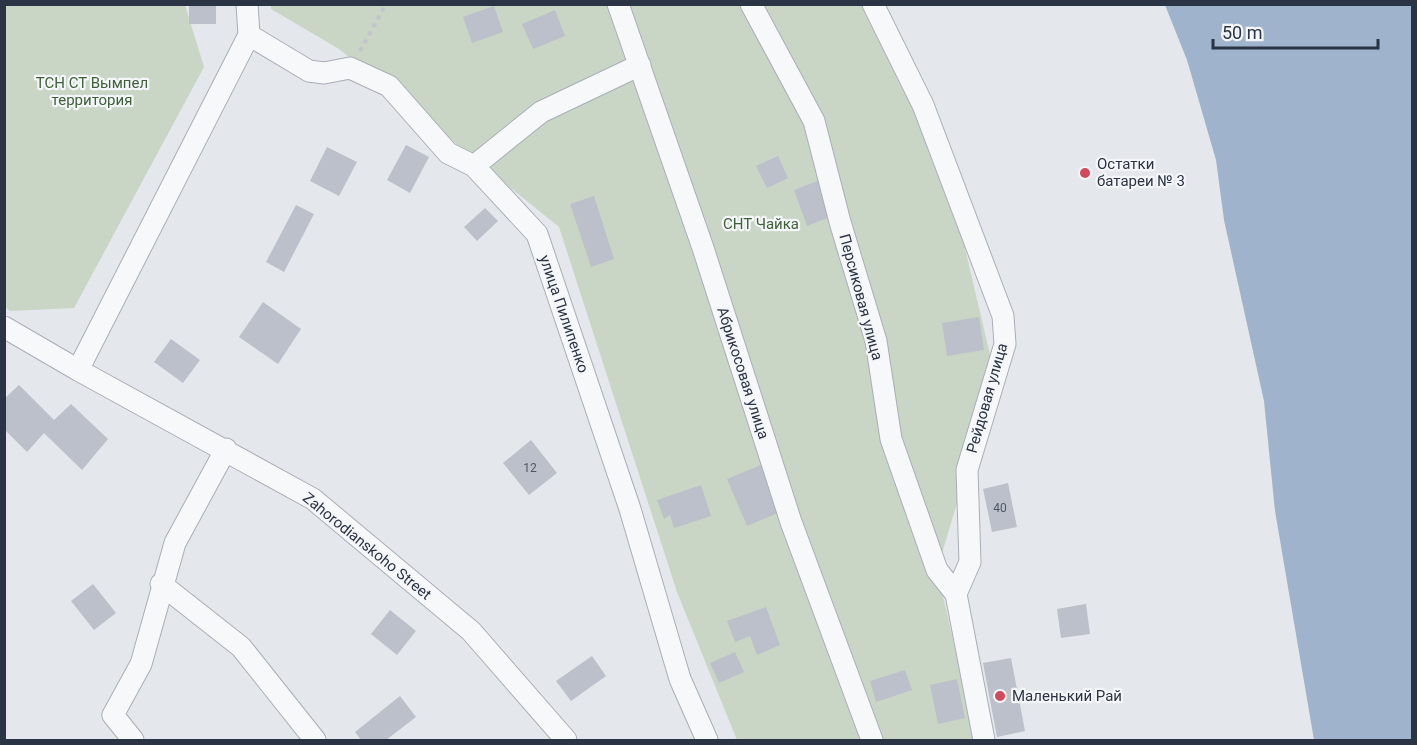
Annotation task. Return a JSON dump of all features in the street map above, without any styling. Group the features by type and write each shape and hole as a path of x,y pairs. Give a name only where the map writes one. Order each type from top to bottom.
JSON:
{"street":[{"path":"78,370 249,35 247,4"},
{"name":"Абрикосовая улица","path":"618,4 703,248 791,522 872,741"},
{"name":"Персиковая улица","path":"751,4 814,121 840,222 876,341 891,439 937,570 956,594"},
{"name":"Рейдовая улица","path":"873,4 923,105 1003,316 1005,344 967,470 970,562 956,594"},
{"path":"249,35 309,71 324,73 350,68"},
{"path":"474,166 541,112 640,65"},
{"name":"улица Пилипенко","path":"350,68 388,86 448,153 474,166 537,234 630,509 680,679 707,741"},
{"name":"Zahorodianskoho Street","path":"4,327 313,499 471,631 566,741"},
{"path":"134,741 112,716 141,664 161,584 175,543 226,449"},
{"path":"161,584 241,647 315,741"},
{"path":"956,594 984,741"}],"path":[{"path":"350,68 386,4"}],"green space":[{"name":"СНТ Чайка","path":"271,4 870,5 945,163 995,376 937,570 976,740 737,740 677,592 559,227 339,49 271,9"},
{"name":"ТСН СТ Вымпел территория","path":"4,5 185,5 204,67 74,308 10,311 5,307"}],"water":[{"path":"1165,5 1412,5 1412,740 1314,740 1275,511 1264,401 1224,220 1216,160 1187,60"}],"building":[{"path":"189,4 216,4 216,24 189,24"},
{"path":"494,6 503,32 472,43 463,17"},
{"path":"555,10 565,36 533,49 522,24"},
{"path":"406,145 429,157 410,193 387,180"},
{"path":"327,147 357,162 339,196 310,181"},
{"path":"778,156 788,178 767,188 756,166"},
{"path":"820,180 833,216 807,226 794,190"},
{"path":"594,196 614,259 591,267 570,204"},
{"path":"296,205 314,214 284,272 266,262"},
{"path":"485,208 498,221 477,241 464,227"},
{"path":"263,302 301,329 278,364 239,337"},
{"path":"979,317 984,350 947,356 942,323"},
{"path":"171,339 200,360 183,383 154,362"},
{"path":"19,385 54,420 71,404 108,439 82,470 44,433 27,452 4,429 4,399"},
{"path":"531,440 557,473 529,495 503,463"},
{"path":"761,465 780,512 747,526 727,479"},
{"path":"1008,483 1017,527 992,532 983,489"},
{"path":"701,485 711,516 674,528 670,515 664,519 657,500"},
{"path":"93,584 116,613 94,630 71,601"},
{"path":"1086,604 1090,634 1061,638 1057,609"},
{"path":"766,607 780,645 757,655 750,636 735,642 727,621"},
{"path":"390,610 416,631 397,655 371,634"},
{"path":"735,652 744,672 719,683 710,663"},
{"path":"592,656 606,676 571,701 556,681"},
{"path":"1011,658 1025,731 997,737 983,663"},
{"path":"905,670 912,690 876,702 870,681"},
{"path":"957,679 965,718 938,724 930,685"},
{"path":"400,696 416,717 386,740 361,740 355,732"}],"place":[{"name":"Остатки батареи № 3","path":"1085,173"},
{"name":"Маленький Рай","path":"1000,696"}]}
